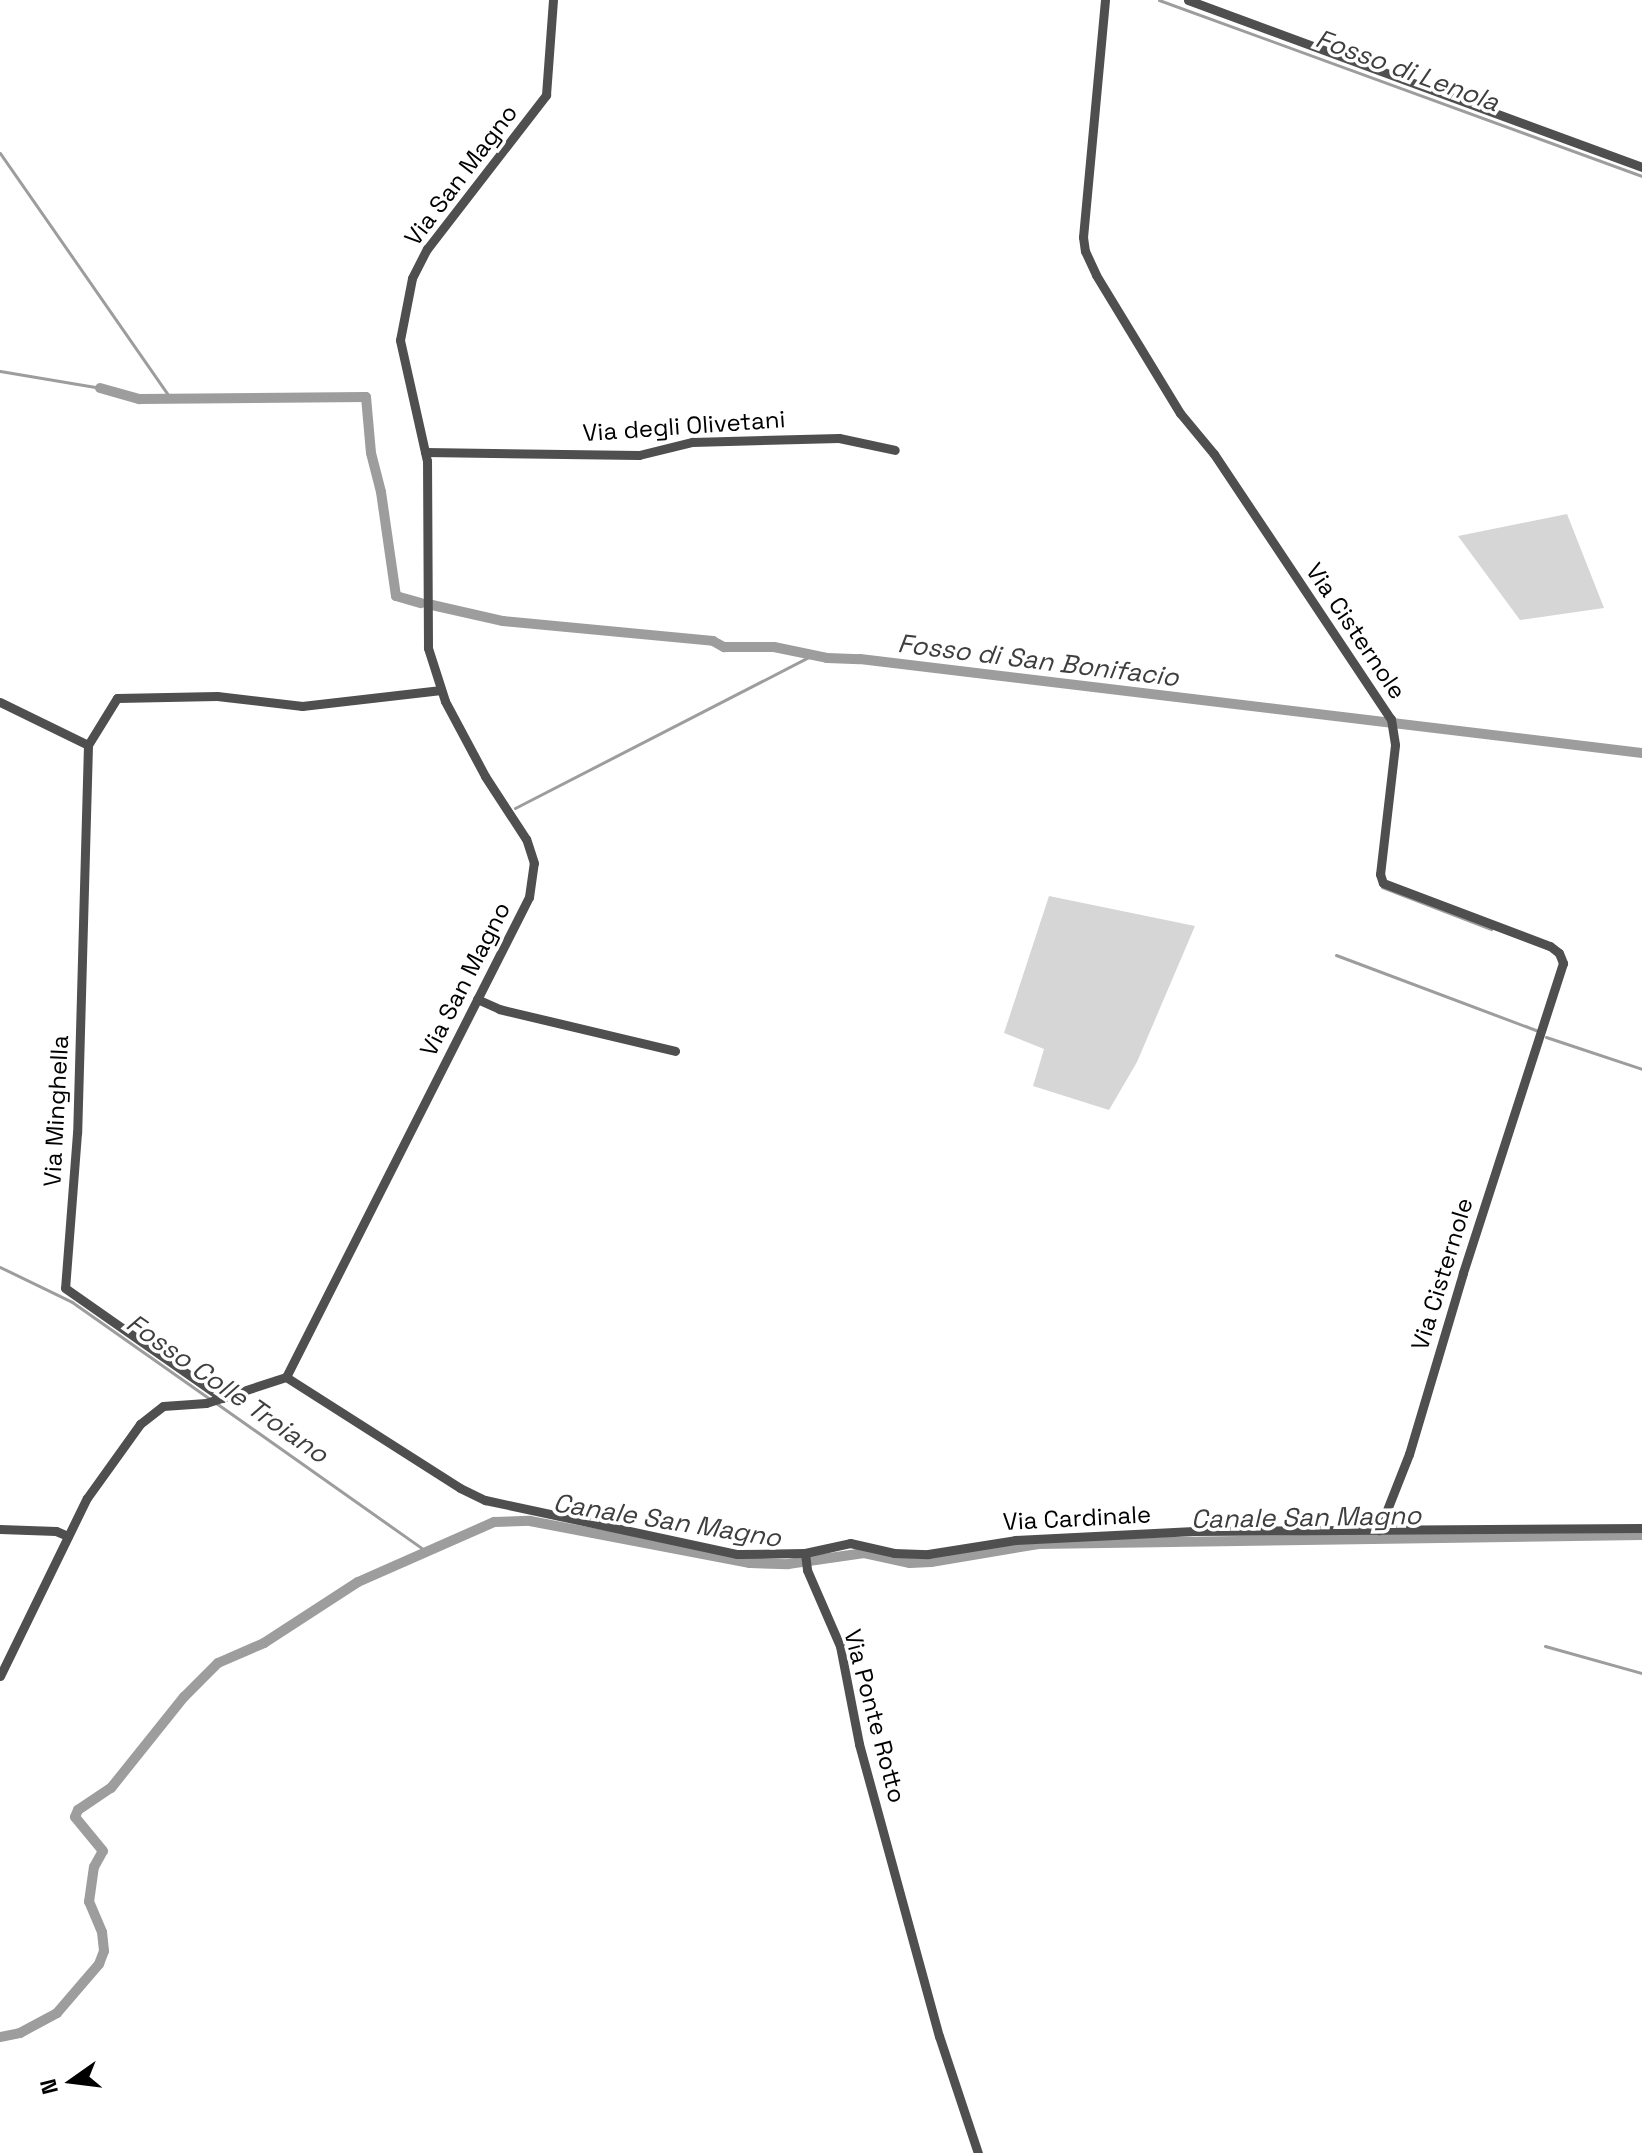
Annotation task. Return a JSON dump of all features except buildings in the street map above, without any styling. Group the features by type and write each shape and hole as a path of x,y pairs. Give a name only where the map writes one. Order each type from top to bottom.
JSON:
{"street":[{"name":"Via San Magno","path":"286,1377 529,897 534,863 526,839 485,776 441,690 428,648 425,452 400,340 412,278 445,224 546,95 553,0"},
{"name":"Via Cisternole","path":"1105,0 1083,237 1085,251 1096,275 1180,413 1214,454 1393,724 1380,874 1383,883 1550,946 1559,953 1563,963 1463,1273 1409,1454 1379,1530"},
{"path":"1188,0 1642,167"},
{"name":"Via degli Olivetani","path":"425,452 639,455 692,442 839,438 895,450"},
{"path":"0,702 88,745 117,698 217,696 302,706 441,690"},
{"name":"Via Minghella","path":"88,745 77,1133 65,1288 220,1399"},
{"path":"477,999 499,1009 675,1051"},
{"path":"0,1676 87,1498 140,1424 163,1406 206,1403 255,1390 286,1377 460,1488 485,1500 737,1554 806,1560"},
{"name":"Via Cardinale","path":"806,1560 850,1543 906,1554 1040,1538 1194,1531 1642,1528"},
{"path":"0,1529 56,1531 68,1536"},
{"name":"Via Ponte Rotto","path":"806,1560 840,1646 859,1744 939,2036 978,2153"}],"shaded area":[{"path":"1567,514 1604,608 1520,620 1458,536"},
{"path":"1049,896 1195,926 1137,1062 1109,1110 1033,1086 1044,1049 1004,1033"}],"waterway":[{"name":"Fosso di Lenola","path":"1159,0 1642,176"},
{"path":"0,153 171,399"},
{"name":"Fosso di San Bonifacio","path":"0,371 100,388"},
{"name":"Fosso di San Bonifacio","path":"100,388 139,399 366,397 371,453 381,492 396,596 421,603"},
{"name":"Fosso di San Bonifacio","path":"432,605 503,621 713,641 724,647 774,647 827,658 860,659 1642,753"},
{"path":"515,808 815,654"},
{"path":"1382,887 1491,929"},
{"path":"1336,955 1538,1031"},
{"path":"1546,1037 1642,1069"},
{"name":"Fosso Colle Troiano","path":"0,1267 72,1302 210,1399"},
{"name":"Fosso Colle Troiano","path":"216,1403 426,1551"},
{"name":"Canale San Magno","path":"0,2037 20,2033 57,2013 99,1964 104,1951 102,1932 89,1902 94,1867 103,1851 75,1817 78,1810 111,1788 184,1697 218,1663 264,1643 358,1582 494,1522 530,1521 750,1563 788,1564 864,1553 910,1563 931,1562 1038,1544 1642,1535"},
{"path":"1545,1646 1642,1673"}]}
